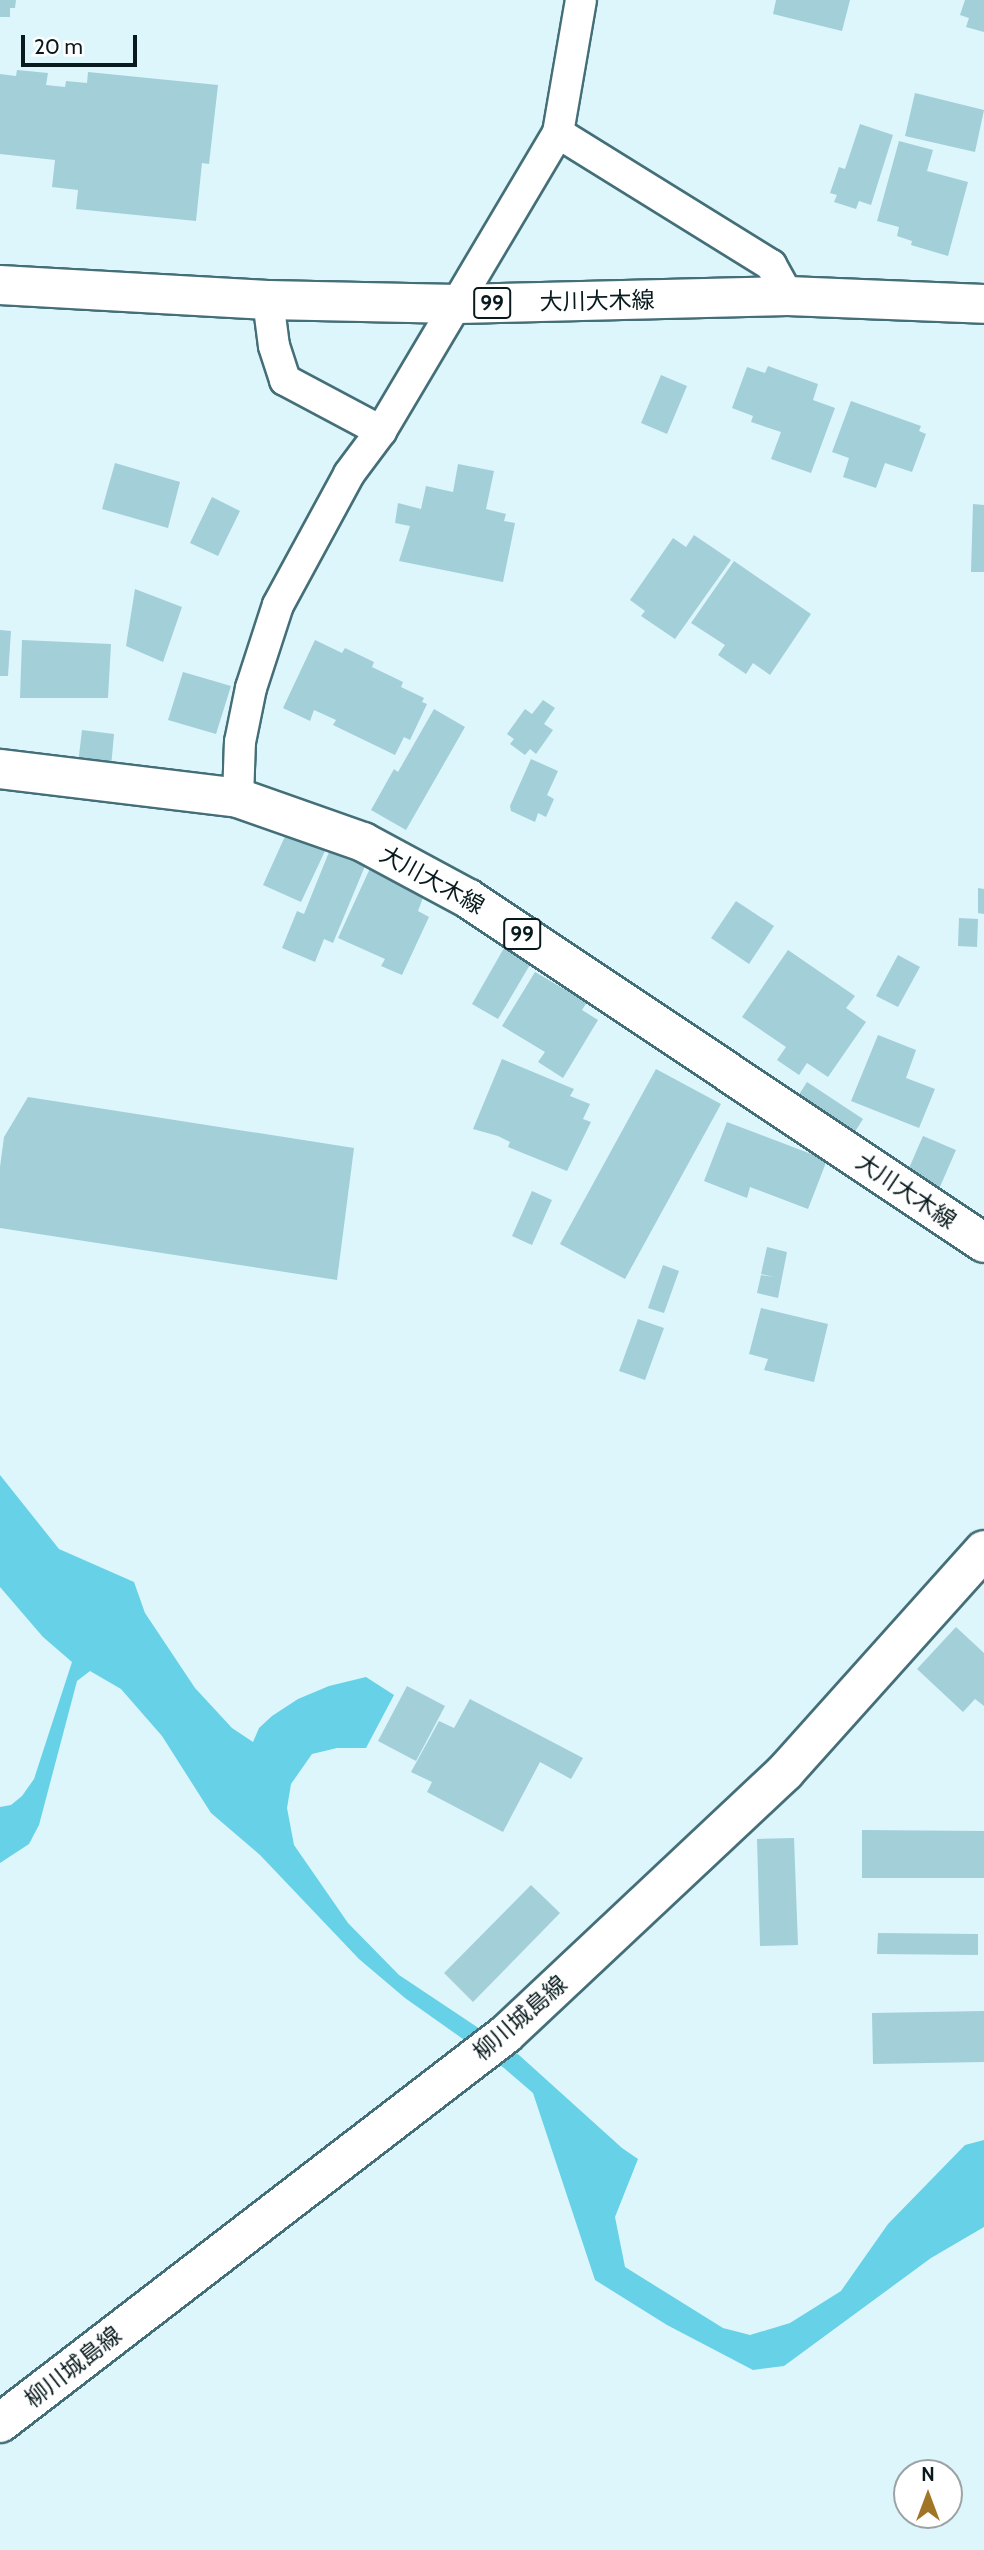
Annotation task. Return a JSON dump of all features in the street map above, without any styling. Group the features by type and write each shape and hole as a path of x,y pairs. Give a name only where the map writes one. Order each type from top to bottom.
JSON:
{"main road":[{"name":"大川大木線","path":"0,285 268,300 457,304 788,296 984,304"},
{"name":"大川大木線","path":"0,769 238,798 363,842 469,899 984,1243"},
{"name":"柳川城島線","path":"0,2423 506,2034 785,1772 984,1550"}],"street":[{"path":"238,798 240,742 251,688 278,606 349,474 381,431 558,132 581,0"},
{"path":"558,132 771,265 788,296"},
{"path":"268,300 274,346 285,380 381,431"}],"water":[{"path":"0,1475 59,1549 134,1582 145,1613 195,1688 232,1728 253,1742 259,1728 272,1716 298,1699 329,1686 366,1677 394,1695 366,1748 337,1748 312,1754 291,1784 287,1808 294,1845 348,1923 399,1975 519,2055 622,2148 638,2159 615,2217 625,2267 723,2328 750,2335 790,2323 841,2291 888,2224 965,2145 984,2140 984,2227 931,2258 784,2366 753,2370 667,2325 595,2280 533,2093 504,2068 405,1998 359,1959 260,1855 211,1813 162,1736 121,1689 90,1671 77,1681 39,1825 29,1844 0,1863 0,1807 11,1805 22,1796 34,1779 72,1662 43,1637 0,1587"}],"building":[{"path":"0,0 16,0 15,8 10,8 10,17 0,17"},
{"path":"776,0 850,0 842,31 773,14"},
{"path":"965,0 984,0 984,32 966,27 969,18 960,15"},
{"path":"17,70 48,73 46,85 65,87 66,81 87,83 88,72 218,85 209,164 202,163 196,221 76,209 78,190 52,187 55,160 0,154 0,74 16,76"},
{"path":"915,93 984,110 975,152 905,136"},
{"path":"860,124 893,135 871,205 859,201 856,209 834,202 837,195 830,193 839,167 845,169"},
{"path":"899,141 933,150 927,171 968,182 948,256 911,245 912,241 897,236 899,227 877,221"},
{"path":"768,366 818,384 813,400 835,408 811,473 771,459 781,432 751,422 753,416 732,408 747,367 765,373"},
{"path":"661,375 687,386 667,434 641,423"},
{"path":"851,401 921,426 919,431 926,434 912,472 885,463 876,488 843,477 849,458 832,452"},
{"path":"115,463 180,482 168,528 102,509"},
{"path":"458,464 494,471 486,509 506,514 504,521 515,523 503,582 399,561 410,526 395,523 398,503 421,509 426,486 453,492"},
{"path":"212,497 240,511 218,556 190,543"},
{"path":"973,504 984,505 984,572 971,572"},
{"path":"694,535 731,560 675,639 641,616 645,611 630,600 673,538 686,547"},
{"path":"734,561 811,614 770,675 753,663 746,674 718,655 725,645 691,623"},
{"path":"135,589 182,607 163,662 126,646"},
{"path":"0,630 11,631 8,676 0,676"},
{"path":"22,640 111,644 108,698 20,698"},
{"path":"315,640 342,653 345,648 374,662 372,667 403,682 401,687 424,698 422,702 427,704 410,740 404,737 395,755 333,725 336,720 314,710 310,721 283,708"},
{"path":"183,672 231,686 216,734 168,720"},
{"path":"543,700 555,708 544,724 553,730 536,754 530,749 525,755 510,744 514,739 507,734 525,709 532,714"},
{"path":"434,709 465,727 406,830 371,810 394,769 398,772"},
{"path":"82,730 114,734 111,767 78,764"},
{"path":"531,759 558,771 547,795 554,799 546,817 538,813 535,822 511,811 510,806"},
{"path":"286,834 325,851 301,902 263,885"},
{"path":"329,852 365,866 333,943 324,939 315,962 282,948 297,911 304,914"},
{"path":"372,864 424,895 418,911 429,917 402,975 381,966 385,959 338,938"},
{"path":"978,888 984,889 984,914 978,913"},
{"path":"736,901 774,926 749,964 711,938"},
{"path":"959,918 978,919 977,947 958,946"},
{"path":"504,948 531,963 498,1019 472,1004"},
{"path":"788,950 855,996 846,1008 866,1022 828,1077 807,1063 799,1075 777,1060 786,1047 742,1017"},
{"path":"898,955 920,967 898,1007 876,996"},
{"path":"535,972 564,989 566,985 589,999 582,1010 598,1020 563,1078 538,1062 545,1052 502,1026"},
{"path":"878,1035 916,1050 906,1078 935,1089 919,1128 851,1101"},
{"path":"502,1059 574,1089 570,1096 590,1104 583,1119 591,1122 567,1171 508,1147 510,1142 498,1136 473,1129"},
{"path":"656,1069 721,1104 625,1279 560,1244"},
{"path":"807,1082 863,1119 849,1141 793,1104"},
{"path":"28,1097 354,1148 337,1280 0,1228 0,1167 4,1137"},
{"path":"727,1122 827,1160 808,1209 750,1187 747,1198 704,1181"},
{"path":"923,1136 956,1150 939,1189 906,1175"},
{"path":"532,1191 552,1200 532,1245 512,1236"},
{"path":"767,1247 787,1252 778,1298 757,1293 761,1275 774,1277 761,1274"},
{"path":"663,1265 679,1271 664,1313 648,1308"},
{"path":"761,1308 828,1324 814,1382 764,1370 768,1359 749,1354"},
{"path":"638,1319 664,1328 645,1380 619,1371"},
{"path":"956,1627 984,1653 984,1706 975,1699 963,1712 917,1669"},
{"path":"407,1686 445,1706 416,1761 378,1741"},
{"path":"470,1699 583,1758 571,1779 540,1762 503,1832 427,1792 432,1782 411,1772 439,1721 454,1728"},
{"path":"862,1830 984,1831 984,1878 862,1878"},
{"path":"794,1838 798,1945 760,1946 757,1839"},
{"path":"531,1885 560,1913 473,2002 444,1973"},
{"path":"878,1933 978,1934 978,1955 877,1954"},
{"path":"984,2011 984,2062 873,2064 872,2013"}]}
